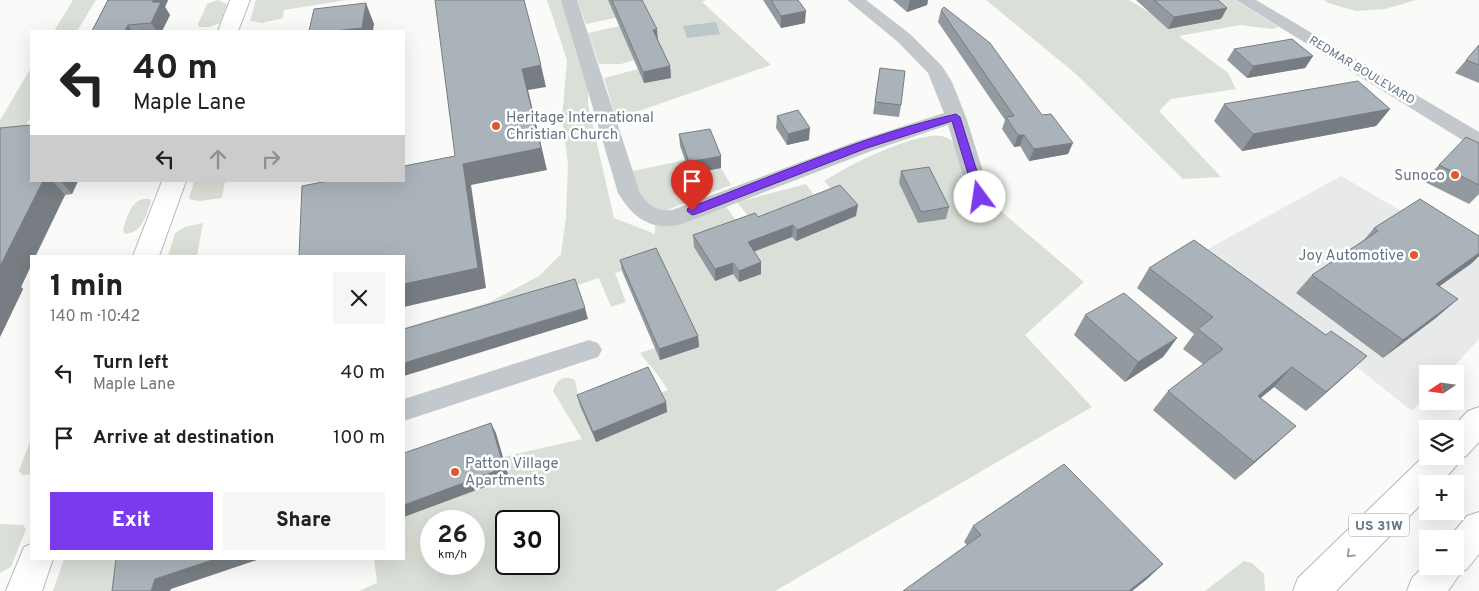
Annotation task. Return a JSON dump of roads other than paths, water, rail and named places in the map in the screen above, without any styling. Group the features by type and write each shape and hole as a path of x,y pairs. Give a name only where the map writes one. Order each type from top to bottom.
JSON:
{"main road":[{"path":"228,30 240,0"},
{"path":"146,255 174,182"},
{"path":"1464,437 1479,421"},
{"name":"US 31W","path":"1311,591 1366,538 1436,465"},
{"path":"1464,546 1479,528"},
{"path":"24,591 36,560"},
{"path":"1425,591 1439,575"}],"street":[{"path":"569,0 629,193 636,205 645,214 656,219 674,218 864,146 933,122 956,117"},
{"path":"855,0 904,38 928,60 943,82 956,117 980,197"},
{"name":"REDMAR BOULEVARD","path":"1244,0 1479,141"},
{"path":"405,410 589,350"}],"place":[{"name":"Heritage International Christian Church","path":"496,126"},
{"name":"Sunoco","path":"1455,175"},
{"name":"Joy Automotive","path":"1414,255"},
{"name":"Patton Village Apartments","path":"455,472"}]}
